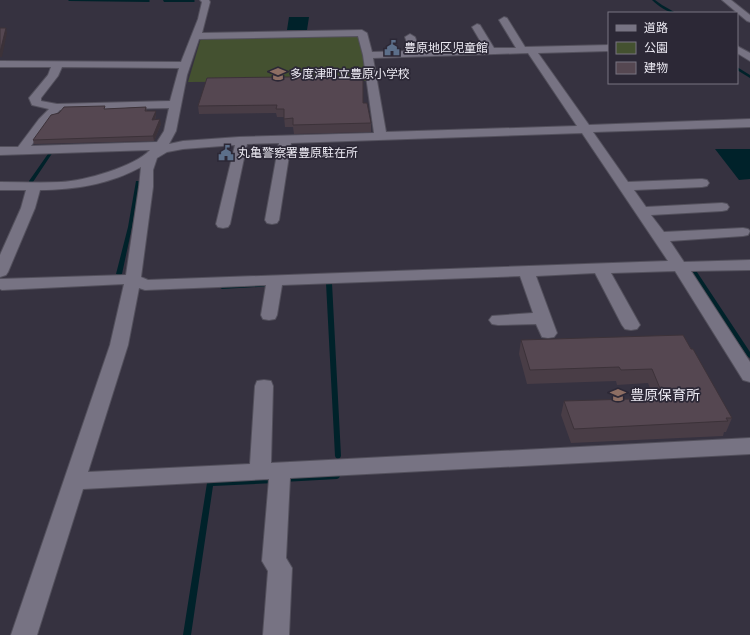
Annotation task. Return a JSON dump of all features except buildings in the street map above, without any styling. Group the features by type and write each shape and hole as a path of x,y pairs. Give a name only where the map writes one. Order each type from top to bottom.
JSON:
{"street":[{"path":"24,635 119,345 133,279 146,187 146,170 156,151 166,140 170,130 184,65 196,36 205,7 206,2 204,0"},
{"path":"726,0 750,19"},
{"path":"504,20 587,130 680,267 750,376"},
{"path":"477,27 491,51"},
{"path":"196,36 362,33 368,56 381,137"},
{"path":"410,37 416,54"},
{"path":"738,46 750,47"},
{"path":"368,56 608,48"},
{"path":"738,50 750,58"},
{"path":"0,64 184,65"},
{"path":"58,64 53,76 35,98 36,103 57,107 175,104"},
{"path":"21,152 43,121 57,107"},
{"path":"0,152 156,151 183,145 242,141 587,130 750,123"},
{"path":"272,220 286,140"},
{"path":"223,224 242,141"},
{"path":"0,186 63,186 106,177 130,168 156,151"},
{"path":"624,186 702,183"},
{"path":"34,186 28,208 0,282 133,279 145,285 275,283 527,274 600,268 750,265"},
{"path":"641,211 722,207"},
{"path":"659,237 743,232"},
{"path":"600,268 630,325"},
{"path":"498,320 546,326 527,274"},
{"path":"269,315 275,283"},
{"path":"264,386 275,475 274,561 280,568 276,635"},
{"path":"75,480 275,475 750,446"}],"green space":[{"path":"358,34 368,81 188,82 201,38"}],"water":[{"path":"289,17 309,17 307,30 287,30"},
{"path":"715,149 750,149 750,179 739,180"}],"waterway":[{"path":"69,0 149,1"},
{"path":"653,0 673,12"},
{"path":"164,1 194,1"},
{"path":"738,69 750,77"},
{"path":"31,181 51,152"},
{"path":"119,274 130,227 138,182"},
{"path":"692,269 750,356"},
{"path":"329,283 338,456"},
{"path":"222,287 272,285"},
{"path":"283,479 337,476"},
{"path":"187,635 210,483 275,480"}],"place":[{"name":"豊原地区児童館","path":"392,48"},
{"name":"多度津町立豊原小学校","path":"278,74"},
{"name":"丸亀警察署豊原駐在所","path":"226,153"},
{"name":"豊原保育所","path":"618,395"}]}
